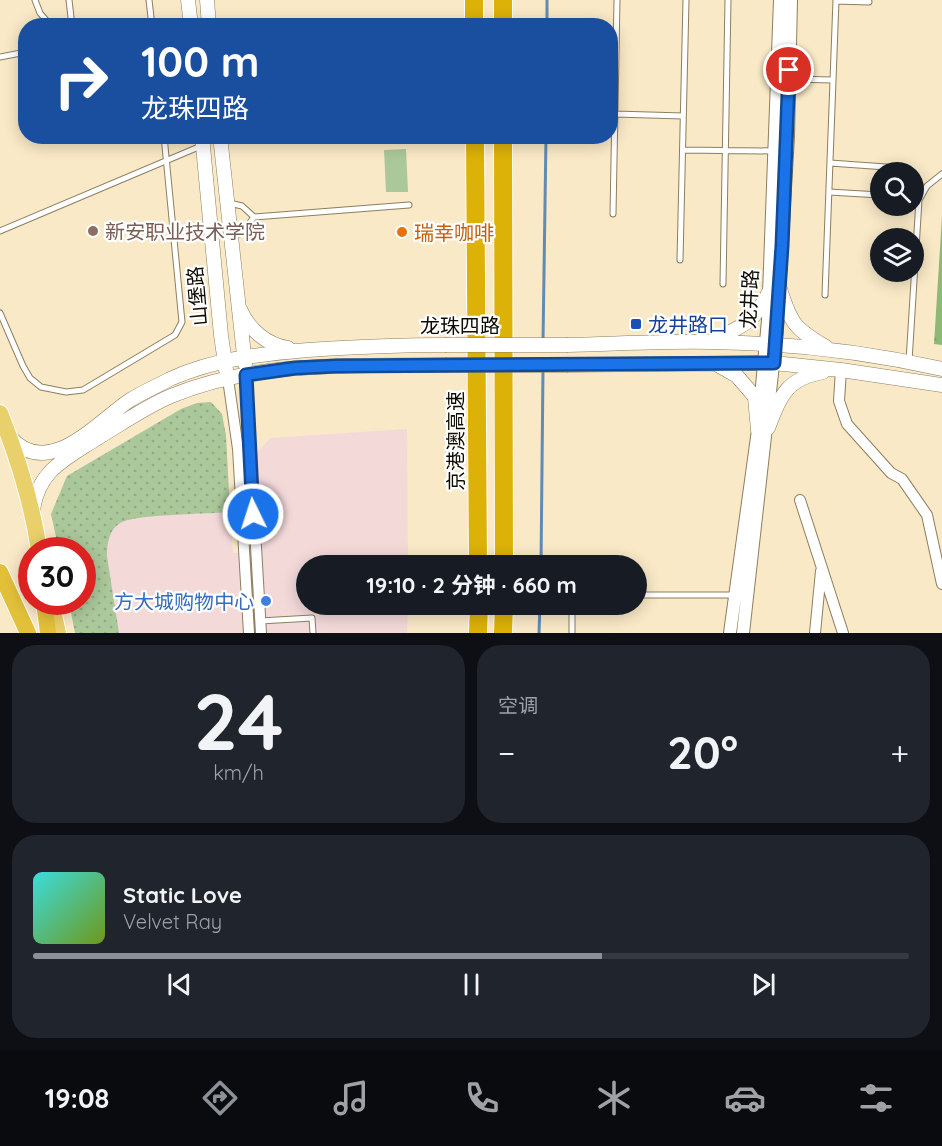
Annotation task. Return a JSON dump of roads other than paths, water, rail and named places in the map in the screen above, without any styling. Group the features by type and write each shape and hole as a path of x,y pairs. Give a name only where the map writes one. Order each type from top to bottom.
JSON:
{"highway":[{"path":"474,0 474,18"},
{"path":"503,0 503,18"},
{"name":"京港澳高速","path":"475,144 478,555"},
{"path":"504,144 504,555"},
{"path":"0,572 28,633"},
{"path":"46,615 48,633"},
{"path":"478,615 478,633"},
{"path":"502,633 503,615"}],"main road":[{"path":"188,0 190,18"},
{"path":"207,0 208,18"},
{"name":"山堡路","path":"202,144 228,379"},
{"name":"山堡路","path":"221,144 246,375"},
{"path":"710,342 742,327 758,312 775,290 796,326 807,336 833,351"},
{"path":"237,301 250,325 260,336 283,347 305,351"},
{"name":"龙珠四路","path":"9,436 25,450 39,454 52,452 84,435 147,390 185,373 225,361 266,353 364,346 710,342 833,351 941,368"},
{"path":"705,363 726,369 746,384 755,397 763,429"},
{"name":"龙珠四路","path":"33,510 40,484 49,472 63,460 159,402 183,391 228,379 295,368 770,363 842,370 942,385"},
{"path":"763,429 783,392 792,383 815,373 842,370"},
{"path":"0,413 33,510 37,537"},
{"path":"54,615 58,633"}],"street":[{"name":"龙井路","path":"775,290 774,152 780,0"},
{"name":"龙井路","path":"743,633 770,363 789,79 791,0"},
{"path":"842,370 838,401 847,424 891,473 902,479 927,515 942,584"},
{"path":"246,375 253,625"},
{"path":"228,379 238,449 253,625 261,633"},
{"name":"龙井路","path":"730,633 763,429"},
{"path":"800,500 843,633"},
{"path":"814,633 822,566"}],"lane":[{"path":"35,0 44,18"},
{"path":"69,0 71,18"},
{"path":"149,0 151,18"},
{"path":"617,0 617,18"},
{"path":"681,260 686,0"},
{"path":"723,284 728,0"},
{"path":"825,295 836,0 869,2"},
{"path":"0,57 18,54"},
{"path":"789,79 833,80"},
{"path":"618,114 683,116"},
{"path":"0,313 30,378 41,387 66,392 83,390 175,335 182,322 165,144"},
{"path":"0,231 166,160 196,144"},
{"path":"613,214 614,144"},
{"path":"683,150 774,152"},
{"path":"830,163 870,166"},
{"path":"924,190 942,174"},
{"path":"829,192 870,194"},
{"path":"227,202 242,206 254,217 409,205"},
{"path":"909,362 917,216"},
{"path":"231,237 242,233 254,217"},
{"path":"647,595 736,595"},
{"path":"572,615 572,633"},
{"path":"253,625 312,618 313,633"}],"waterway":[{"path":"547,0 547,18"},
{"path":"543,342 546,144"},
{"path":"541,555 543,369"},
{"path":"539,633 540,615"}],"place":[{"name":"新安职业技术学院","path":"93,231"},
{"name":"瑞幸咖啡","path":"402,232"},
{"name":"龙井路口","path":"636,324"},
{"name":"方大城购物中心","path":"266,601"}]}
